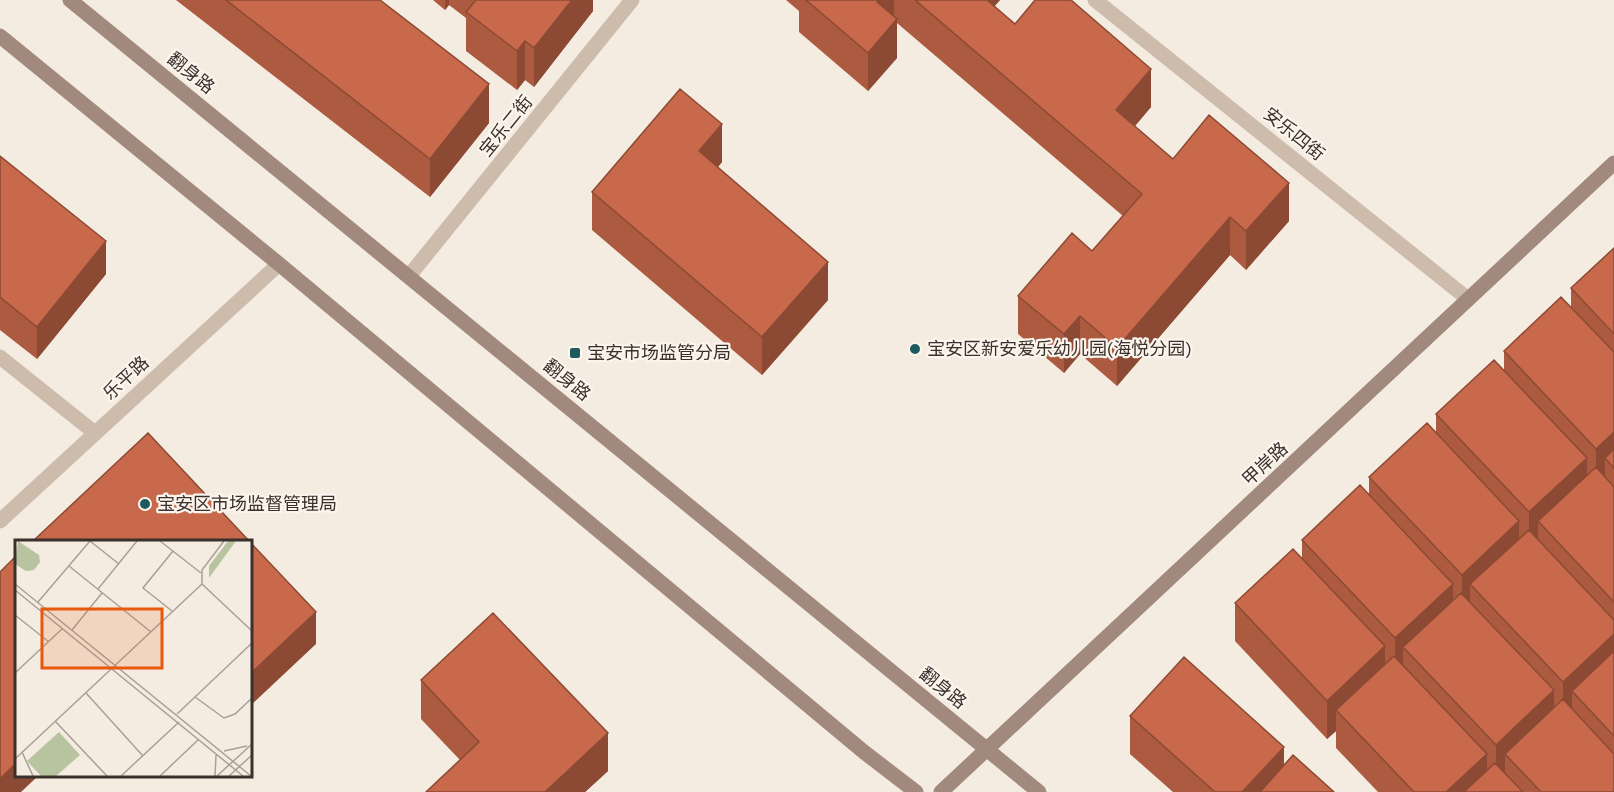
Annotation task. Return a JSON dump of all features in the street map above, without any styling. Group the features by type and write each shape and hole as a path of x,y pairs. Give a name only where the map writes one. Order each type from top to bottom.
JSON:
{"main road":[{"name":"翻身路","path":"70,0 1039,792"},
{"path":"0,36 279,264 864,752 916,792"},
{"name":"甲岸路","path":"941,792 1614,163"}],"street":[{"name":"宝乐二街","path":"409,276 632,0"},
{"name":"安乐四街","path":"1095,0 1468,299"},
{"name":"乐平路","path":"0,521 279,264"},
{"path":"0,357 95,433"}],"building":[{"path":"226,0 380,0 489,84 430,159"},
{"path":"476,0 572,0 534,48 525,41 517,51 466,12"},
{"path":"806,0 878,0 877,2 897,19 868,53"},
{"path":"915,0 987,0 1015,24 1035,0 1071,0 1151,69 1116,110 1173,159 1209,115 1289,183 1246,231 1230,217 1117,348 1080,316 1064,334 1018,296 1072,233 1092,251 1142,194"},
{"path":"680,89 722,124 699,151 828,262 762,337 592,192"},
{"path":"0,156 106,241 37,327 0,297"},
{"path":"1614,248 1614,334 1571,288"},
{"path":"1561,297 1614,352 1614,432 1596,449 1504,351"},
{"path":"1494,360 1587,458 1529,512 1436,414"},
{"path":"1427,423 1519,521 1462,575 1369,477"},
{"path":"148,433 248,540 34,540"},
{"path":"1614,449 1614,468 1605,458"},
{"path":"1596,467 1614,487 1614,602 1538,521"},
{"path":"1360,485 1453,584 1395,638 1302,540"},
{"path":"1529,530 1614,620 1614,634 1563,682 1470,584"},
{"path":"252,544 316,612 252,672"},
{"path":"1293,549 1385,646 1327,701 1235,603"},
{"path":"15,557 15,764 0,779 0,572"},
{"path":"1461,593 1554,690 1496,745 1403,647"},
{"path":"493,613 608,733 545,792 426,792 479,742 421,680"},
{"path":"1614,651 1614,736 1572,691"},
{"path":"1394,656 1487,754 1446,792 1414,792 1336,710"},
{"path":"1184,657 1284,747 1242,792 1215,792 1130,716"},
{"path":"1563,699 1614,754 1614,792 1541,792 1505,754"},
{"path":"1293,755 1334,792 1260,792"},
{"path":"1495,763 1523,792 1464,792"}],"place":[{"name":"宝安区新安爱乐幼儿园(海悦分园)","path":"915,349"},
{"name":"宝安市场监管分局","path":"575,353"},
{"name":"宝安区市场监督管理局","path":"145,504"}]}
